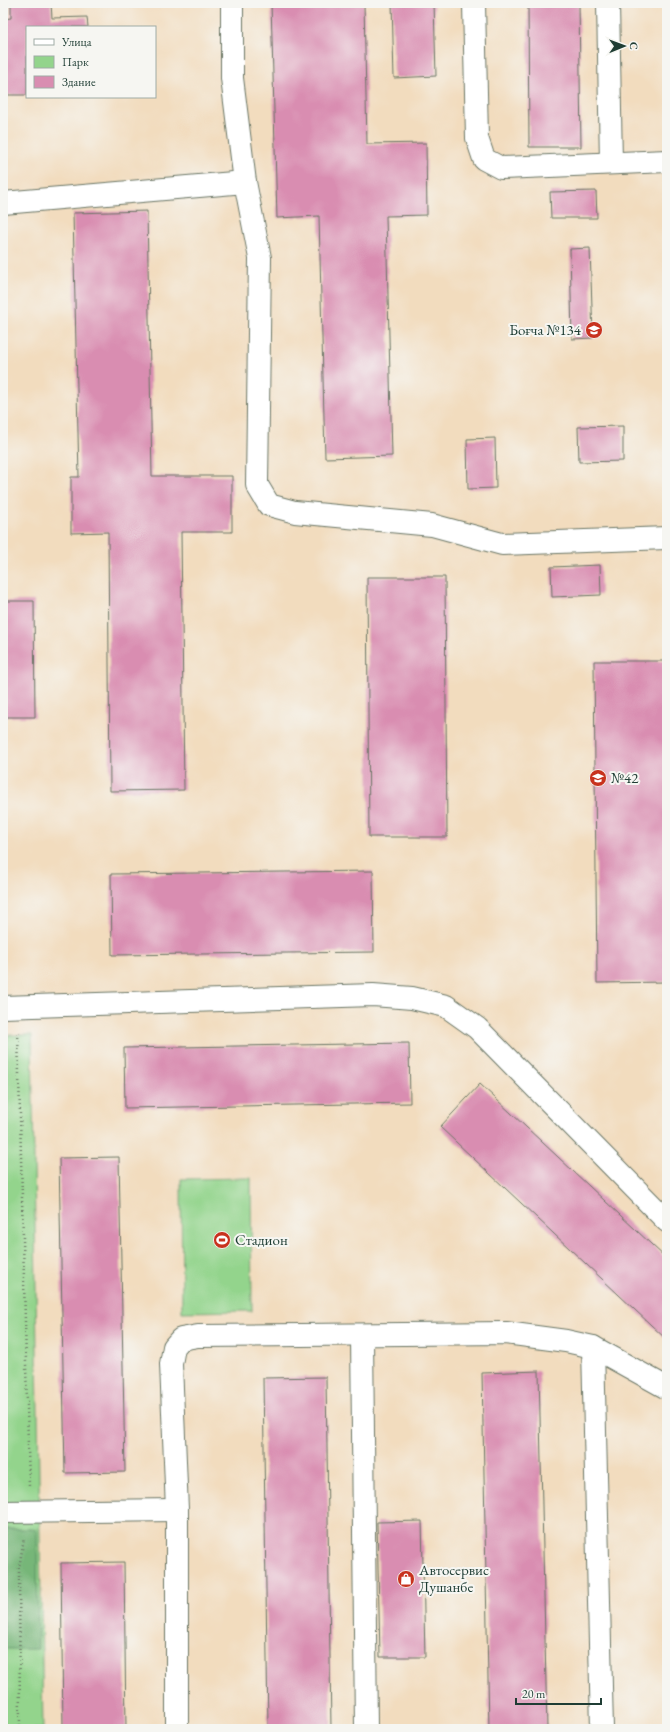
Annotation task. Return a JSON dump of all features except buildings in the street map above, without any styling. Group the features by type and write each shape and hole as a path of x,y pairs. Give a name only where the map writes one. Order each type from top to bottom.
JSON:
{"street":[{"path":"232,3 232,78 245,182 260,258 257,485 269,505 295,512 432,525 502,544 667,538"},
{"path":"474,3 477,138 484,159 501,168 667,161"},
{"path":"608,3 611,164"},
{"path":"3,203 245,182"},
{"path":"10,1007 373,995 412,998 446,1006 477,1028 667,1221"},
{"path":"177,1729 177,1510 170,1364 174,1347 181,1339 198,1336 506,1333 566,1341 592,1347 667,1388"},
{"path":"362,1335 366,1729"},
{"path":"592,1347 602,1729"},
{"path":"3,1512 177,1510"}],"path":[{"path":"10,1007 30,1512 19,1568 20,1729"}],"green space":[{"path":"3,1035 32,1035 43,1729 3,1729"},
{"path":"251,1178 252,1311 182,1312 181,1179"},
{"path":"3,1529 37,1529 38,1649 3,1649"}],"place":[{"name":"Боғча №134","path":"594,330"},
{"name":"№42","path":"598,778"},
{"name":"Стадион","path":"222,1240"},
{"name":"Автосервис Душанбе","path":"406,1579"}]}
